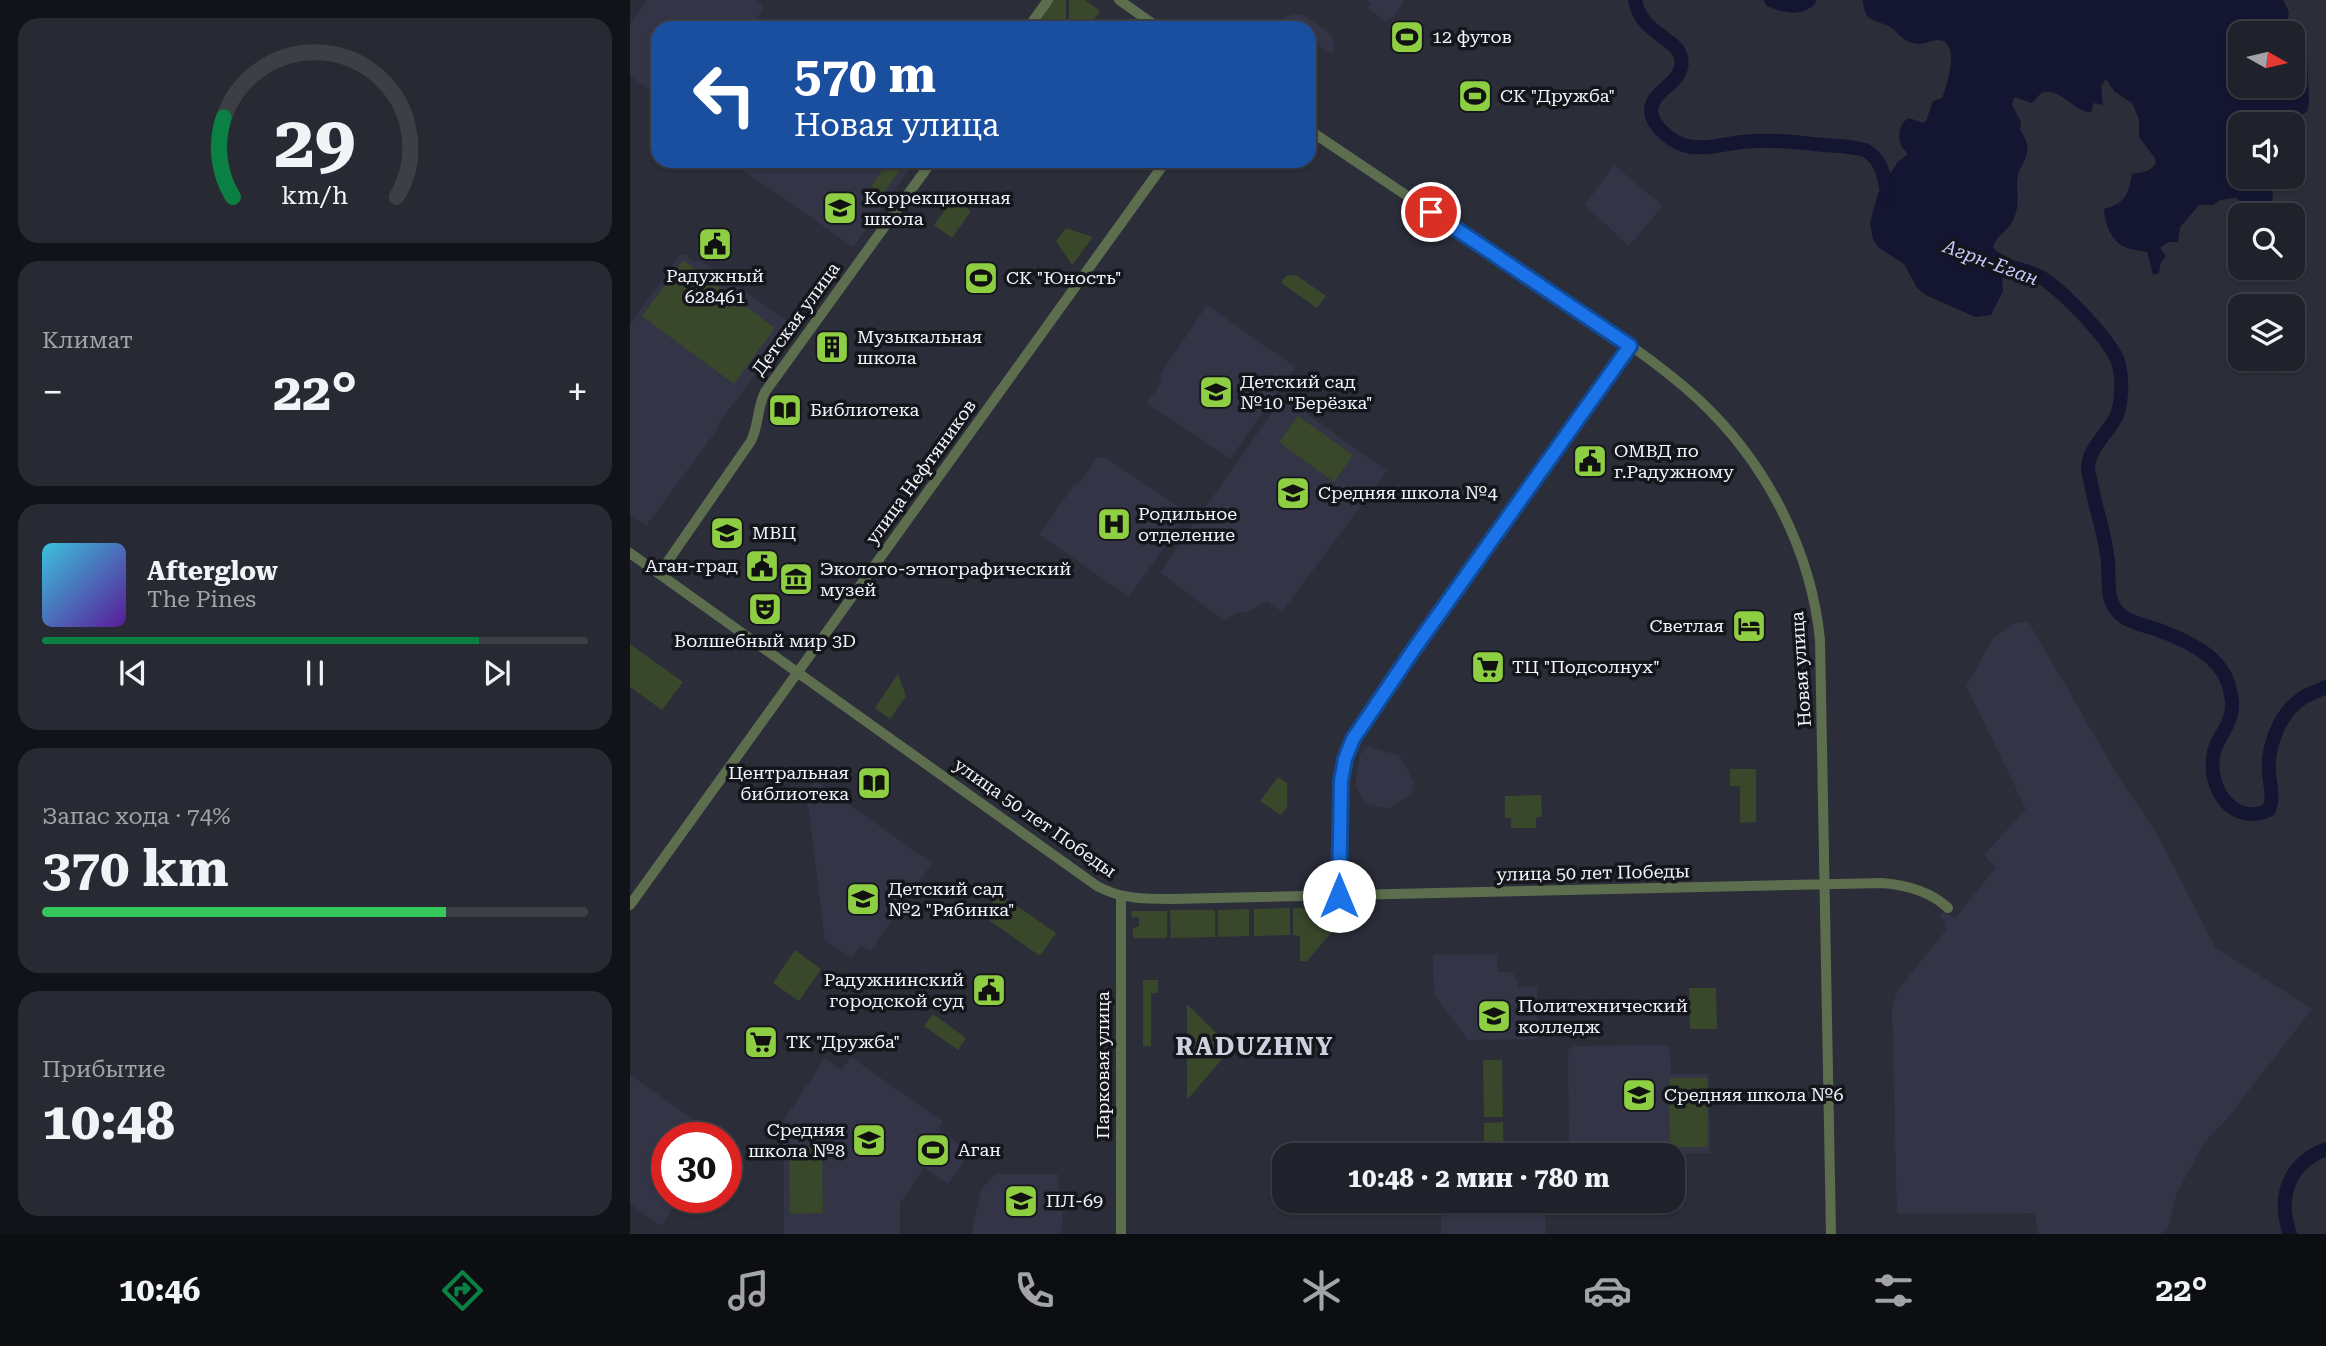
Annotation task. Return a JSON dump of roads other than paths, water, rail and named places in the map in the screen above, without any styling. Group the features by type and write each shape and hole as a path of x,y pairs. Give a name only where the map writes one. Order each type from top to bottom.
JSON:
{"street":[{"path":"1033,21 1048,0"},
{"path":"1119,0 1148,21"},
{"name":"Новая улица","path":"1316,135 1630,346 1689,391 1733,436 1768,487 1800,554 1814,602 1820,640 1831,1234"},
{"name":"Детская улица","path":"659,574 751,442 757,429 760,403 765,392 927,168"},
{"name":"улица Нефтяников","path":"630,905 1161,168"},
{"path":"1339,896 1341,781 1345,759 1353,739 1630,346"},
{"name":"улица 50 лет Победы","path":"630,553 1097,886 1121,896 1153,899 1339,896 1869,883 1902,885 1929,894 1948,908"},
{"name":"Парковая улица","path":"1121,896 1121,1234"}],"water":[{"path":"1863,0 2283,0 2289,12 2288,21 2228,21 2228,98 2305,98 2305,52 2309,103 2305,113 2228,112 2228,189 2272,189 2272,203 2244,203 2235,198 2220,200 2213,205 2199,205 2180,227 2178,242 2168,242 2160,248 2166,256 2161,262 2159,273 2153,275 2147,252 2124,247 2111,234 2104,209 2117,204 2125,197 2132,174 2149,170 2156,163 2139,137 2139,119 2132,103 2115,92 2106,79 2101,86 2103,105 2094,103 2091,112 2050,92 2042,93 2032,103 2014,97 2012,105 2021,122 2020,130 2027,152 2018,175 2015,215 1993,247 2009,258 2007,275 2002,279 2003,291 1991,315 1975,317 1926,295 1917,288 1904,264 1878,247 1873,239 1870,223 1878,193 1897,163 1908,154 1901,146 1901,127 1909,118 1923,123 1926,121 1933,101 1942,98 1951,56 1946,43 1939,40 1913,43 1889,26 1872,19 1865,11"}],"waterway":[{"name":"Агрн-Еган","path":"1635,0 1644,20 1673,44 1681,57 1679,73 1652,104 1652,117 1667,136 1683,145 1698,147 1772,141 1865,150 1880,166 1889,199"},
{"name":"Агрн-Еган","path":"1771,0 1791,6 1809,0"},
{"name":"Агрн-Еган","path":"1992,262 2031,272 2051,284 2094,327 2117,359 2121,385 2118,412 2093,451 2088,467 2106,546 2110,597 2113,606 2125,618 2193,645 2224,673 2231,695 2232,710 2214,752 2213,770 2215,782 2226,802 2245,813 2256,814 2269,810 2269,763 2276,732 2293,705 2326,687"},
{"name":"Агрн-Еган","path":"2290,1234 2285,1207 2289,1183 2303,1163 2326,1149"}],"place":[{"name":"12 футов","path":"1407,37"},
{"name":"СК \"Дружба\"","path":"1475,96"},
{"name":"Коррекционная школа","path":"840,208"},
{"name":"Радужный 628461","path":"715,244"},
{"name":"СК \"Юность\"","path":"981,278"},
{"name":"Музыкальная школа","path":"832,347"},
{"name":"Детский сад №10 \"Берёзка\"","path":"1216,392"},
{"name":"Библиотека","path":"785,410"},
{"name":"ОМВД по г.Радужному","path":"1590,461"},
{"name":"Средняя школа №4","path":"1293,493"},
{"name":"Родильное отделение","path":"1114,524"},
{"name":"МВЦ","path":"727,533"},
{"name":"Аган-град","path":"762,566"},
{"name":"Эколого-этнографический музей","path":"796,579"},
{"name":"Волшебный мир 3D","path":"765,609"},
{"name":"Светлая","path":"1749,626"},
{"name":"ТЦ \"Подсолнух\"","path":"1488,667"},
{"name":"Центральная библиотека","path":"874,783"},
{"name":"Детский сад №2 \"Рябинка\"","path":"863,899"},
{"name":"Радужнинский городской суд","path":"989,990"},
{"name":"Политехнический колледж","path":"1494,1016"},
{"name":"ТК \"Дружба\"","path":"761,1042"},
{"name":"Средняя школа №6","path":"1639,1095"},
{"name":"Средняя школа №8","path":"869,1140"},
{"name":"Аган","path":"933,1150"},
{"name":"ПЛ-69","path":"1021,1201"}],"district":[{"name":"RADUZHNY","path":"1255,1047"}]}
